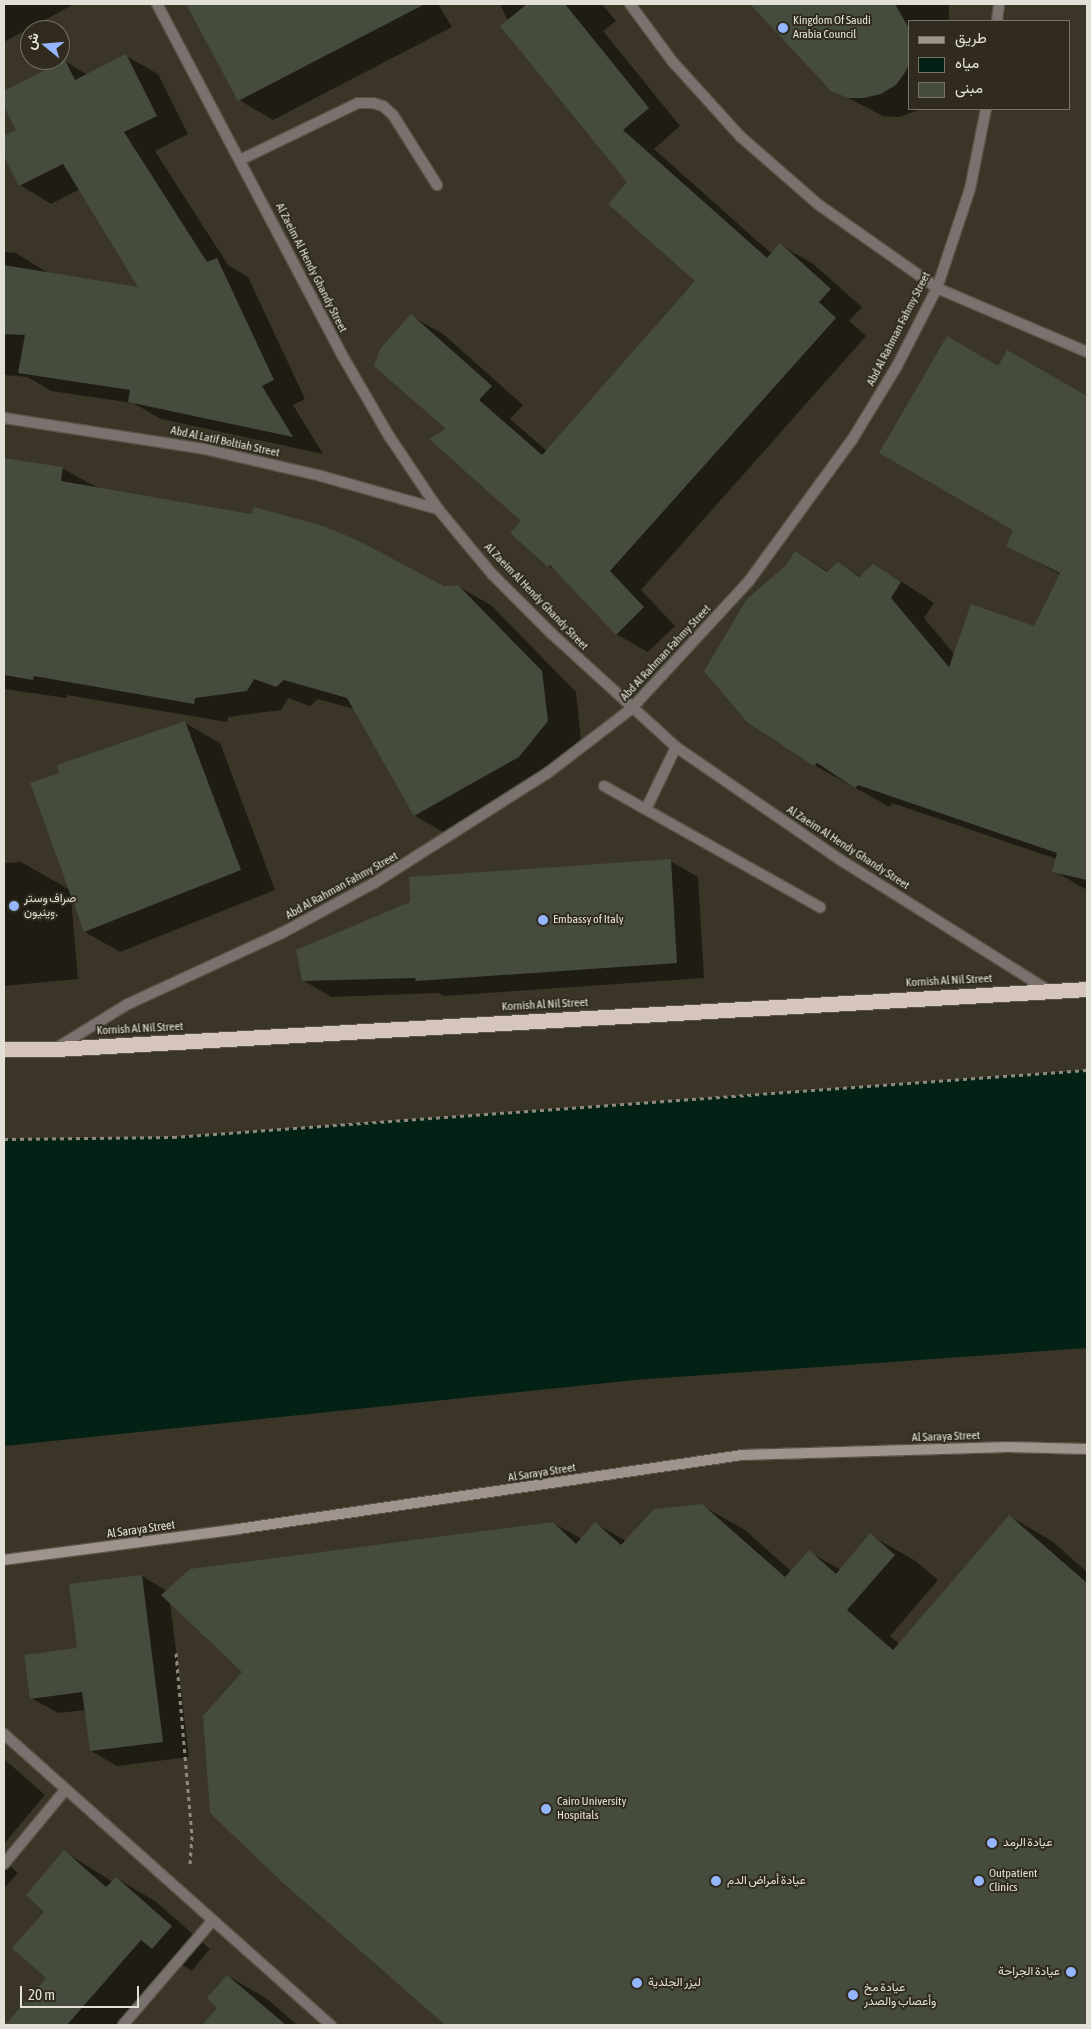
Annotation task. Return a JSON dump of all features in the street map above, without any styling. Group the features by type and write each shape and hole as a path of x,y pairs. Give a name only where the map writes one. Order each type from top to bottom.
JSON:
{"highway":[{"name":"Kornish Al Nil Street","path":"4,1049 56,1049 1087,989"}],"main road":[{"name":"Al Saraya Street","path":"4,1560 307,1520 742,1455 1008,1447 1087,1449"}],"street":[{"name":"Al Zaeim Al Hendy Ghandy Street","path":"157,4 342,355 389,436 438,509 492,574 632,709 676,747 842,861 1048,990"},
{"path":"630,4 672,60 741,137 827,211 937,288 1087,352"},
{"path":"997,20 999,4"},
{"path":"240,160 358,103 373,103 383,106 393,115 437,185"},
{"name":"Abd Al Rahman Fahmy Street","path":"56,1049 128,1004 282,933 374,884 541,777 632,709 743,588 802,512 887,382 937,288 970,189 986,110"},
{"name":"Abd Al Latif Boltiah Street","path":"4,418 204,448 321,476 438,509"},
{"path":"646,809 676,747"},
{"path":"604,786 820,907"},
{"path":"4,1734 331,2025"},
{"path":"4,1864 66,1790"},
{"path":"123,2025 213,1920"}],"path":[{"path":"4,1139 173,1137 1087,1070"},
{"path":"176,1653 192,1836 184,1894"}],"water":[{"path":"1087,1070 1087,1348 635,1380 4,1446 4,1139 173,1137"}],"building":[{"path":"186,4 425,4 238,101"},
{"path":"527,4 565,4 649,108 623,130 767,258 780,243 831,289 819,302 836,318 610,571 644,607 616,635 550,565 548,567 510,533 521,521 429,439 446,429 374,366 380,349 411,314 492,386 479,400 542,455 695,281 608,204 627,182 500,26"},
{"path":"750,4 895,4 908,27 908,66 896,85 881,94 864,98 848,98 831,91"},
{"path":"126,54 157,116 124,132 207,262 217,258 274,380 262,386 293,437 128,402 130,390 18,373 25,335 4,334 4,265 138,287 63,164 19,186 4,156 4,136 16,130 4,107 4,91 45,70 70,70 75,80"},
{"path":"947,336 998,366 1007,350 1087,396 1087,880 1052,872 1057,853 858,785 855,788 817,763 814,766 747,722 704,671 747,599 786,565 795,551 827,572 838,562 859,577 873,564 901,582 891,598 949,667 971,604 1034,626 1060,573 1006,546 1013,530 879,453"},
{"path":"4,458 63,467 61,481 251,514 254,507 323,526 357,540 444,586 458,585 542,671 548,721 519,757 414,816 347,698 284,680 276,687 254,679 247,691 195,698 194,704 34,676 33,680 4,675"},
{"path":"185,721 241,870 84,932 30,783 59,773 57,765"},
{"name":"Embassy of Italy","path":"671,859 677,963 416,981 415,978 302,981 296,950 410,902 409,877"},
{"name":"Cairo University Hospitals","path":"702,1504 785,1577 809,1550 836,1574 870,1533 895,1555 847,1610 893,1650 1009,1515 1087,1583 1087,2025 445,2025 282,1882 210,1813 203,1716 242,1672 161,1595 190,1569 553,1522 576,1544 595,1522 621,1545 654,1509"},
{"path":"142,1575 163,1742 90,1751 82,1692 30,1699 24,1655 77,1648 69,1584"},
{"path":"64,1850 106,1887 116,1877 172,1926 152,1949 141,1940 67,2025 5,2025 46,1978 12,1948 44,1912 26,1895"},
{"path":"227,1975 286,2025 202,2025 217,2008 207,1998"}],"place":[{"name":"Kingdom Of Saudi Arabia Council","path":"783,28"},
{"name":"صراف وستر وينيون.","path":"14,906"},
{"name":"Embassy of Italy","path":"543,920"},
{"name":"Cairo University Hospitals","path":"546,1809"},
{"name":"عيادة الرمد","path":"992,1843"},
{"name":"عيادة أمراض الدم","path":"716,1881"},
{"name":"Outpatient Clinics","path":"979,1881"},
{"name":"عيادة الجراحة","path":"1071,1972"},
{"name":"ليزر الجلدية","path":"637,1983"},
{"name":"عيادة مخ وأعصاب والصدر","path":"853,1995"}]}
